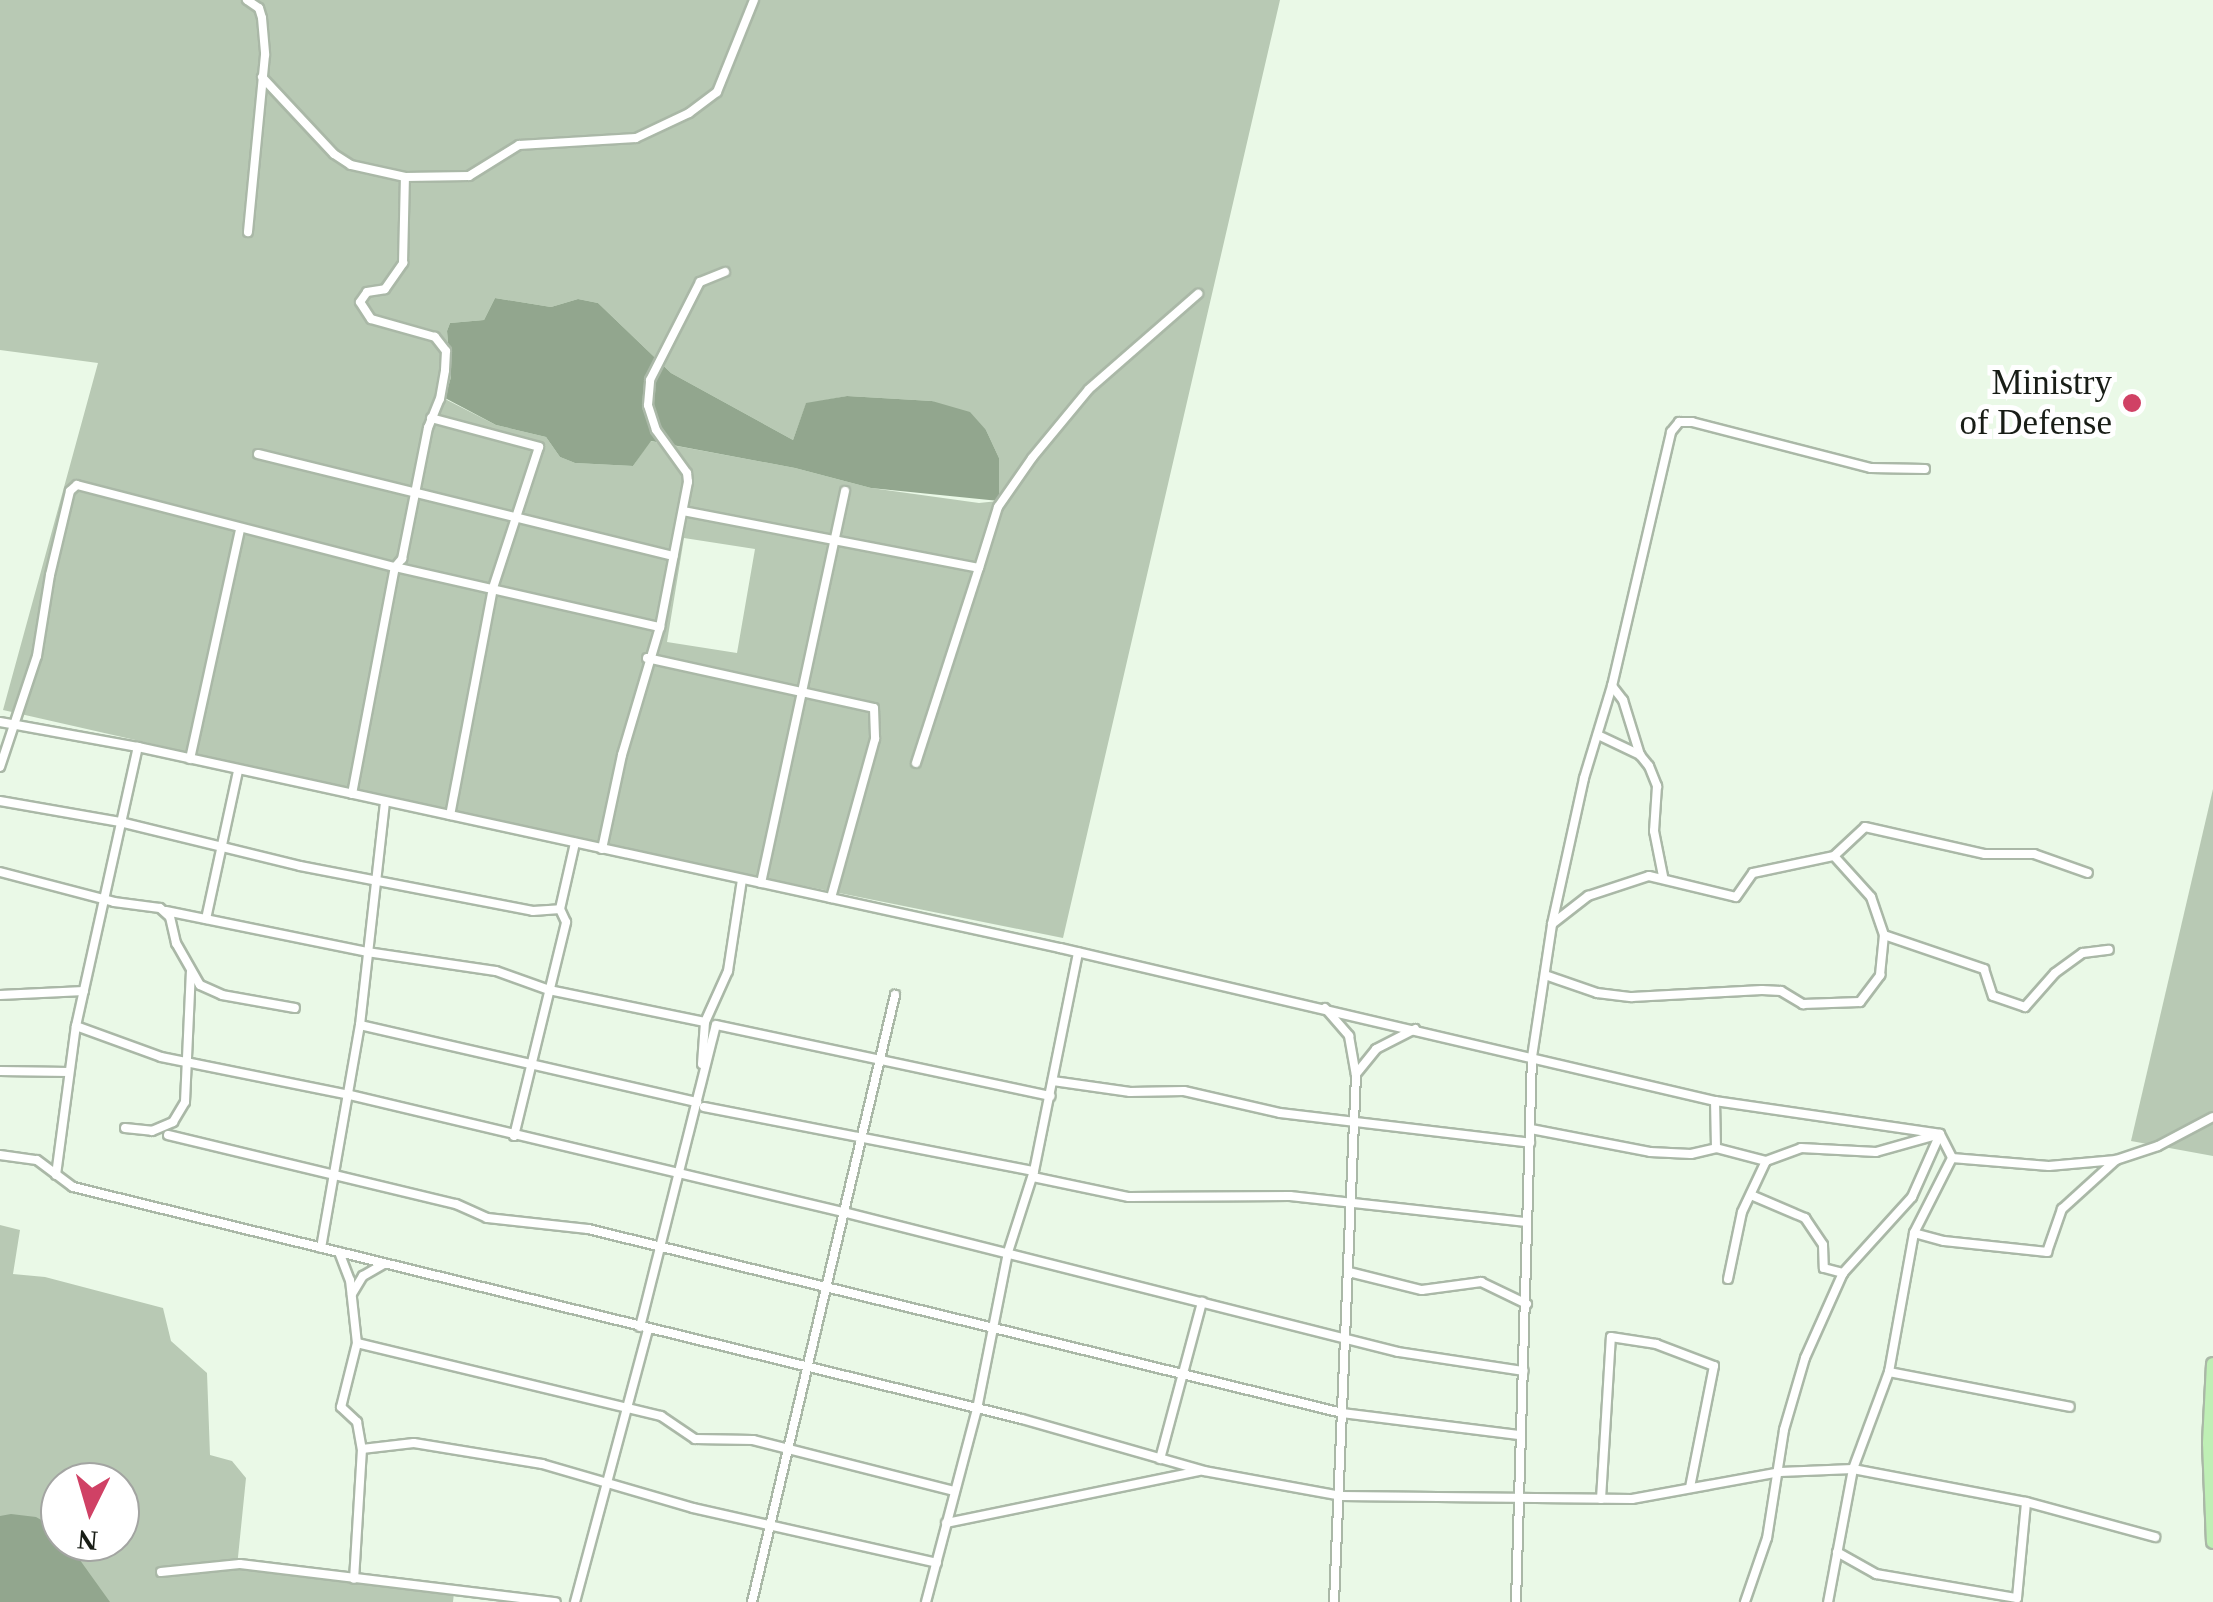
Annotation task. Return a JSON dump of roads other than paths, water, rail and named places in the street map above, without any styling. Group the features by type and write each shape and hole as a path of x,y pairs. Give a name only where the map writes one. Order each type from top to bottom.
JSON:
{"main road":[{"path":"2213,1364 2209,1443 2213,1542"}],"street":[{"path":"246,0 258,8 262,18 262,78 248,232"},
{"path":"262,78 334,154 351,165 405,177 468,176 519,145 636,138 690,114 716,92 754,0"},
{"path":"352,794 396,568 402,559 431,418 440,399 446,351 436,337 371,319 360,302 367,292 385,289 402,263 405,177"},
{"path":"602,849 647,658 660,627 687,473 656,430 648,405 650,380 700,282 725,272"},
{"path":"916,763 998,507 1089,388 1198,294"},
{"path":"431,418 539,448 493,588 450,815"},
{"path":"1516,1602 1532,1057 1548,976 1552,924 1671,432 1679,422 1871,468 1926,469"},
{"path":"258,454 674,556"},
{"path":"0,767 37,656 58,542 70,491 77,485 396,568 660,627"},
{"path":"762,883 845,491"},
{"path":"682,511 834,537 979,568"},
{"path":"190,759 240,529"},
{"path":"647,658 874,708 874,738 831,898"},
{"path":"1612,686 1624,700 1640,755 1657,786 1654,831 1663,876"},
{"path":"0,722 138,747 1078,952 1715,1101 1940,1134"},
{"path":"1598,735 1640,755"},
{"path":"56,1176 76,1026 138,747"},
{"path":"206,919 238,770"},
{"path":"322,1248 360,1025 385,801"},
{"path":"0,802 120,822 222,848 532,911 560,909"},
{"path":"1552,924 1588,896 1649,876 1663,876 1700,892 1736,897 1753,873 1834,856 1865,827 1984,854 2034,854 2088,873"},
{"path":"514,1136 566,922 560,909 575,843"},
{"path":"1548,976 1597,993 1632,998 1762,990 1781,991 1803,1004 1860,1002 1880,976 1884,935 1871,897 1834,856"},
{"path":"0,872 368,952 496,971 549,990 705,1022"},
{"path":"678,1176 684,1129 700,1104 705,1022 728,971 742,880"},
{"path":"166,911 191,972 211,992 296,1008"},
{"path":"1884,935 1984,970 1993,996 2025,1007 2055,973 2082,953 2109,950"},
{"path":"926,1602 977,1408 1008,1252 1033,1174 1078,952"},
{"path":"125,1128 152,1131 173,1122 185,1102 190,1063 191,972"},
{"path":"0,995 84,991"},
{"path":"752,1602 894,995"},
{"path":"1325,1008 1349,1036 1356,1074 1334,1602"},
{"path":"360,1025 1129,1197 1167,1200 1223,1194 1349,1200 1527,1222"},
{"path":"575,1602 628,1410 659,1248 716,1025 1050,1096"},
{"path":"76,1026 190,1063 350,1095 678,1176 843,1212 1450,1363 1524,1371"},
{"path":"1356,1074 1376,1048 1416,1028"},
{"path":"0,1071 69,1072"},
{"path":"1053,1081 1130,1092 1184,1090 1351,1123 1530,1143"},
{"path":"1715,1101 1716,1148"},
{"path":"1952,1158 2049,1166 2116,1160 2158,1146 2213,1117"},
{"path":"1530,1129 1650,1152 1691,1154 1716,1148 1766,1161 1801,1148 1876,1152 1940,1134"},
{"path":"1940,1134 1952,1158"},
{"path":"1745,1602 1767,1538 1784,1430 1805,1358 1843,1274 1912,1197 1940,1134"},
{"path":"168,1135 456,1204 486,1218 588,1229 1342,1412 1519,1434"},
{"path":"0,1155 37,1160 73,1186 977,1408 1204,1470 1341,1496 1632,1498 1780,1472 1853,1468 2026,1502 2155,1536"},
{"path":"1828,1602 1853,1468 1889,1372 1914,1233 1952,1158"},
{"path":"1914,1233 1944,1242 2047,1252 2062,1209 2116,1160"},
{"path":"1728,1279 1742,1212 1766,1161"},
{"path":"1751,1194 1805,1218 1823,1245 1824,1268 1843,1274"},
{"path":"339,1252 352,1294 357,1342 341,1400 342,1407 358,1422 362,1449 354,1579"},
{"path":"352,1294 363,1276 385,1263"},
{"path":"1349,1272 1422,1290 1481,1282 1527,1304"},
{"path":"1160,1459 1202,1302"},
{"path":"1601,1498 1611,1337 1656,1344 1714,1366 1690,1487"},
{"path":"357,1342 668,1419 695,1439 729,1437 787,1448 955,1491"},
{"path":"1889,1372 2070,1407"},
{"path":"362,1449 414,1443 542,1464 937,1564"},
{"path":"946,1523 1204,1470"},
{"path":"1838,1552 1876,1574 2018,1600 2026,1502"},
{"path":"161,1572 240,1564 556,1602"}],"place":[{"name":"Ministry of Defense","path":"2132,403"}]}
